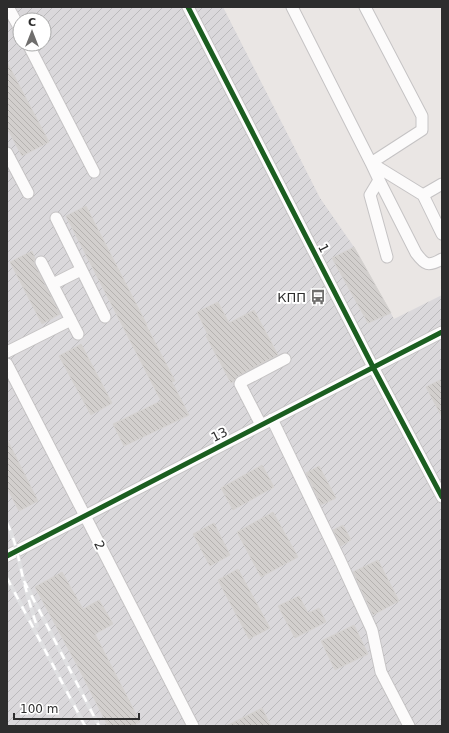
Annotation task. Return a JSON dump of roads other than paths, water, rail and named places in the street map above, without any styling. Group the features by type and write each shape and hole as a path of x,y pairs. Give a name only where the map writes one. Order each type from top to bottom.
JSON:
{"street":[{"name":"1","path":"188,7 373,367 442,497"},
{"path":"292,7 372,163 416,253 423,262 428,264 436,263 442,259"},
{"path":"365,7 422,116 422,130 372,163"},
{"path":"32,52 94,172"},
{"path":"7,153 28,193"},
{"path":"372,163 423,195 442,234"},
{"path":"379,180 370,195 387,257"},
{"path":"423,195 442,184"},
{"path":"56,218 105,317"},
{"path":"41,262 78,334"},
{"path":"53,284 81,270"},
{"path":"7,352 71,320"},
{"name":"13","path":"7,556 442,332"},
{"path":"261,425 240,384 241,382 285,359"},
{"name":"2","path":"7,364 193,726"},
{"path":"272,419 372,630 381,672 409,726"}],"railway":[{"path":"7,523 15,544 37,626"},
{"path":"7,578 85,726"},
{"path":"24,581 99,726"}],"place":[{"name":"КПП","path":"318,297"}]}
